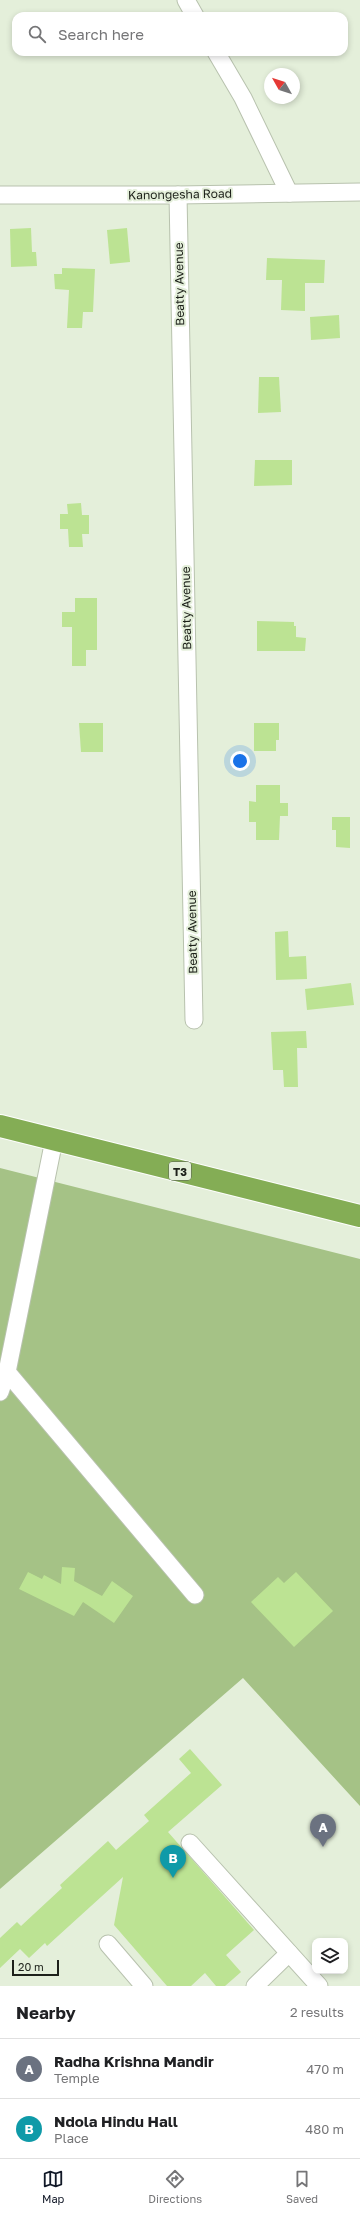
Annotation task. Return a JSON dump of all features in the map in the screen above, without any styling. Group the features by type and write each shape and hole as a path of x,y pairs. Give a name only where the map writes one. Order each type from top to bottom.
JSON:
{"highway":[{"name":"T3","path":"0,1126 360,1216"}],"street":[{"path":"186,0 193,12"},
{"path":"218,56 243,98 289,193"},
{"name":"Kanongesha Road","path":"0,195 178,195 360,192"},
{"name":"Beatty Avenue","path":"178,195 194,1020"},
{"path":"0,1392 7,1372 54,1140"},
{"path":"7,1372 195,1595"},
{"path":"190,1843 319,1986"},
{"path":"108,1944 144,1986"},
{"path":"255,1986 289,1953"}],"green space":[{"path":"0,1168 360,1259 360,1806 243,1678 0,1889"}],"building":[{"path":"31,228 32,252 36,252 37,266 11,267 10,229"},
{"path":"127,228 130,262 110,264 107,230"},
{"path":"267,258 325,260 324,283 305,283 305,311 281,310 282,280 266,280"},
{"path":"62,268 95,269 93,312 83,312 82,328 67,328 69,290 55,289 54,274 62,274"},
{"path":"339,315 340,338 311,340 310,317"},
{"path":"259,377 279,377 281,412 258,413"},
{"path":"255,460 292,460 292,485 254,486"},
{"path":"81,503 82,515 89,515 89,534 82,534 83,547 69,547 68,529 60,529 60,514 68,514 67,504"},
{"path":"75,598 97,598 97,650 86,650 86,666 72,666 72,627 62,627 62,612 75,612"},
{"path":"257,621 294,622 294,626 296,626 296,637 306,638 305,651 257,651"},
{"path":"79,723 103,723 103,752 81,752"},
{"path":"254,723 279,723 279,740 276,740 276,751 254,751"},
{"path":"256,785 280,785 280,803 288,803 288,816 280,816 279,840 256,840 256,822 249,822 249,801 256,802"},
{"path":"332,817 350,817 350,848 336,847 336,830 332,830"},
{"path":"288,931 289,957 306,956 307,979 276,980 275,932"},
{"path":"351,983 354,1005 307,1010 305,989"},
{"path":"306,1031 307,1048 297,1048 298,1087 284,1087 283,1070 273,1070 271,1032"},
{"path":"62,1567 75,1568 74,1581 102,1596 112,1581 133,1596 114,1623 83,1602 74,1616 19,1589 28,1572 42,1579 44,1575 61,1584"},
{"path":"296,1572 333,1611 294,1647 251,1602 278,1577 284,1583"},
{"path":"190,1749 222,1785 168,1832 254,1930 226,1955 241,1972 225,1986 216,1986 205,1973 191,1986 167,1986 114,1925 123,1877 47,1946 45,1943 29,1958 20,1949 0,1968 0,1938 17,1922 21,1926 62,1888 60,1885 108,1841 116,1850 149,1821 144,1815 191,1773 179,1759"}],"place":[{"name":"Radha Krishna Mandir","path":"323,1847"},
{"name":"Ndola Hindu Hall","path":"173,1878"}]}
